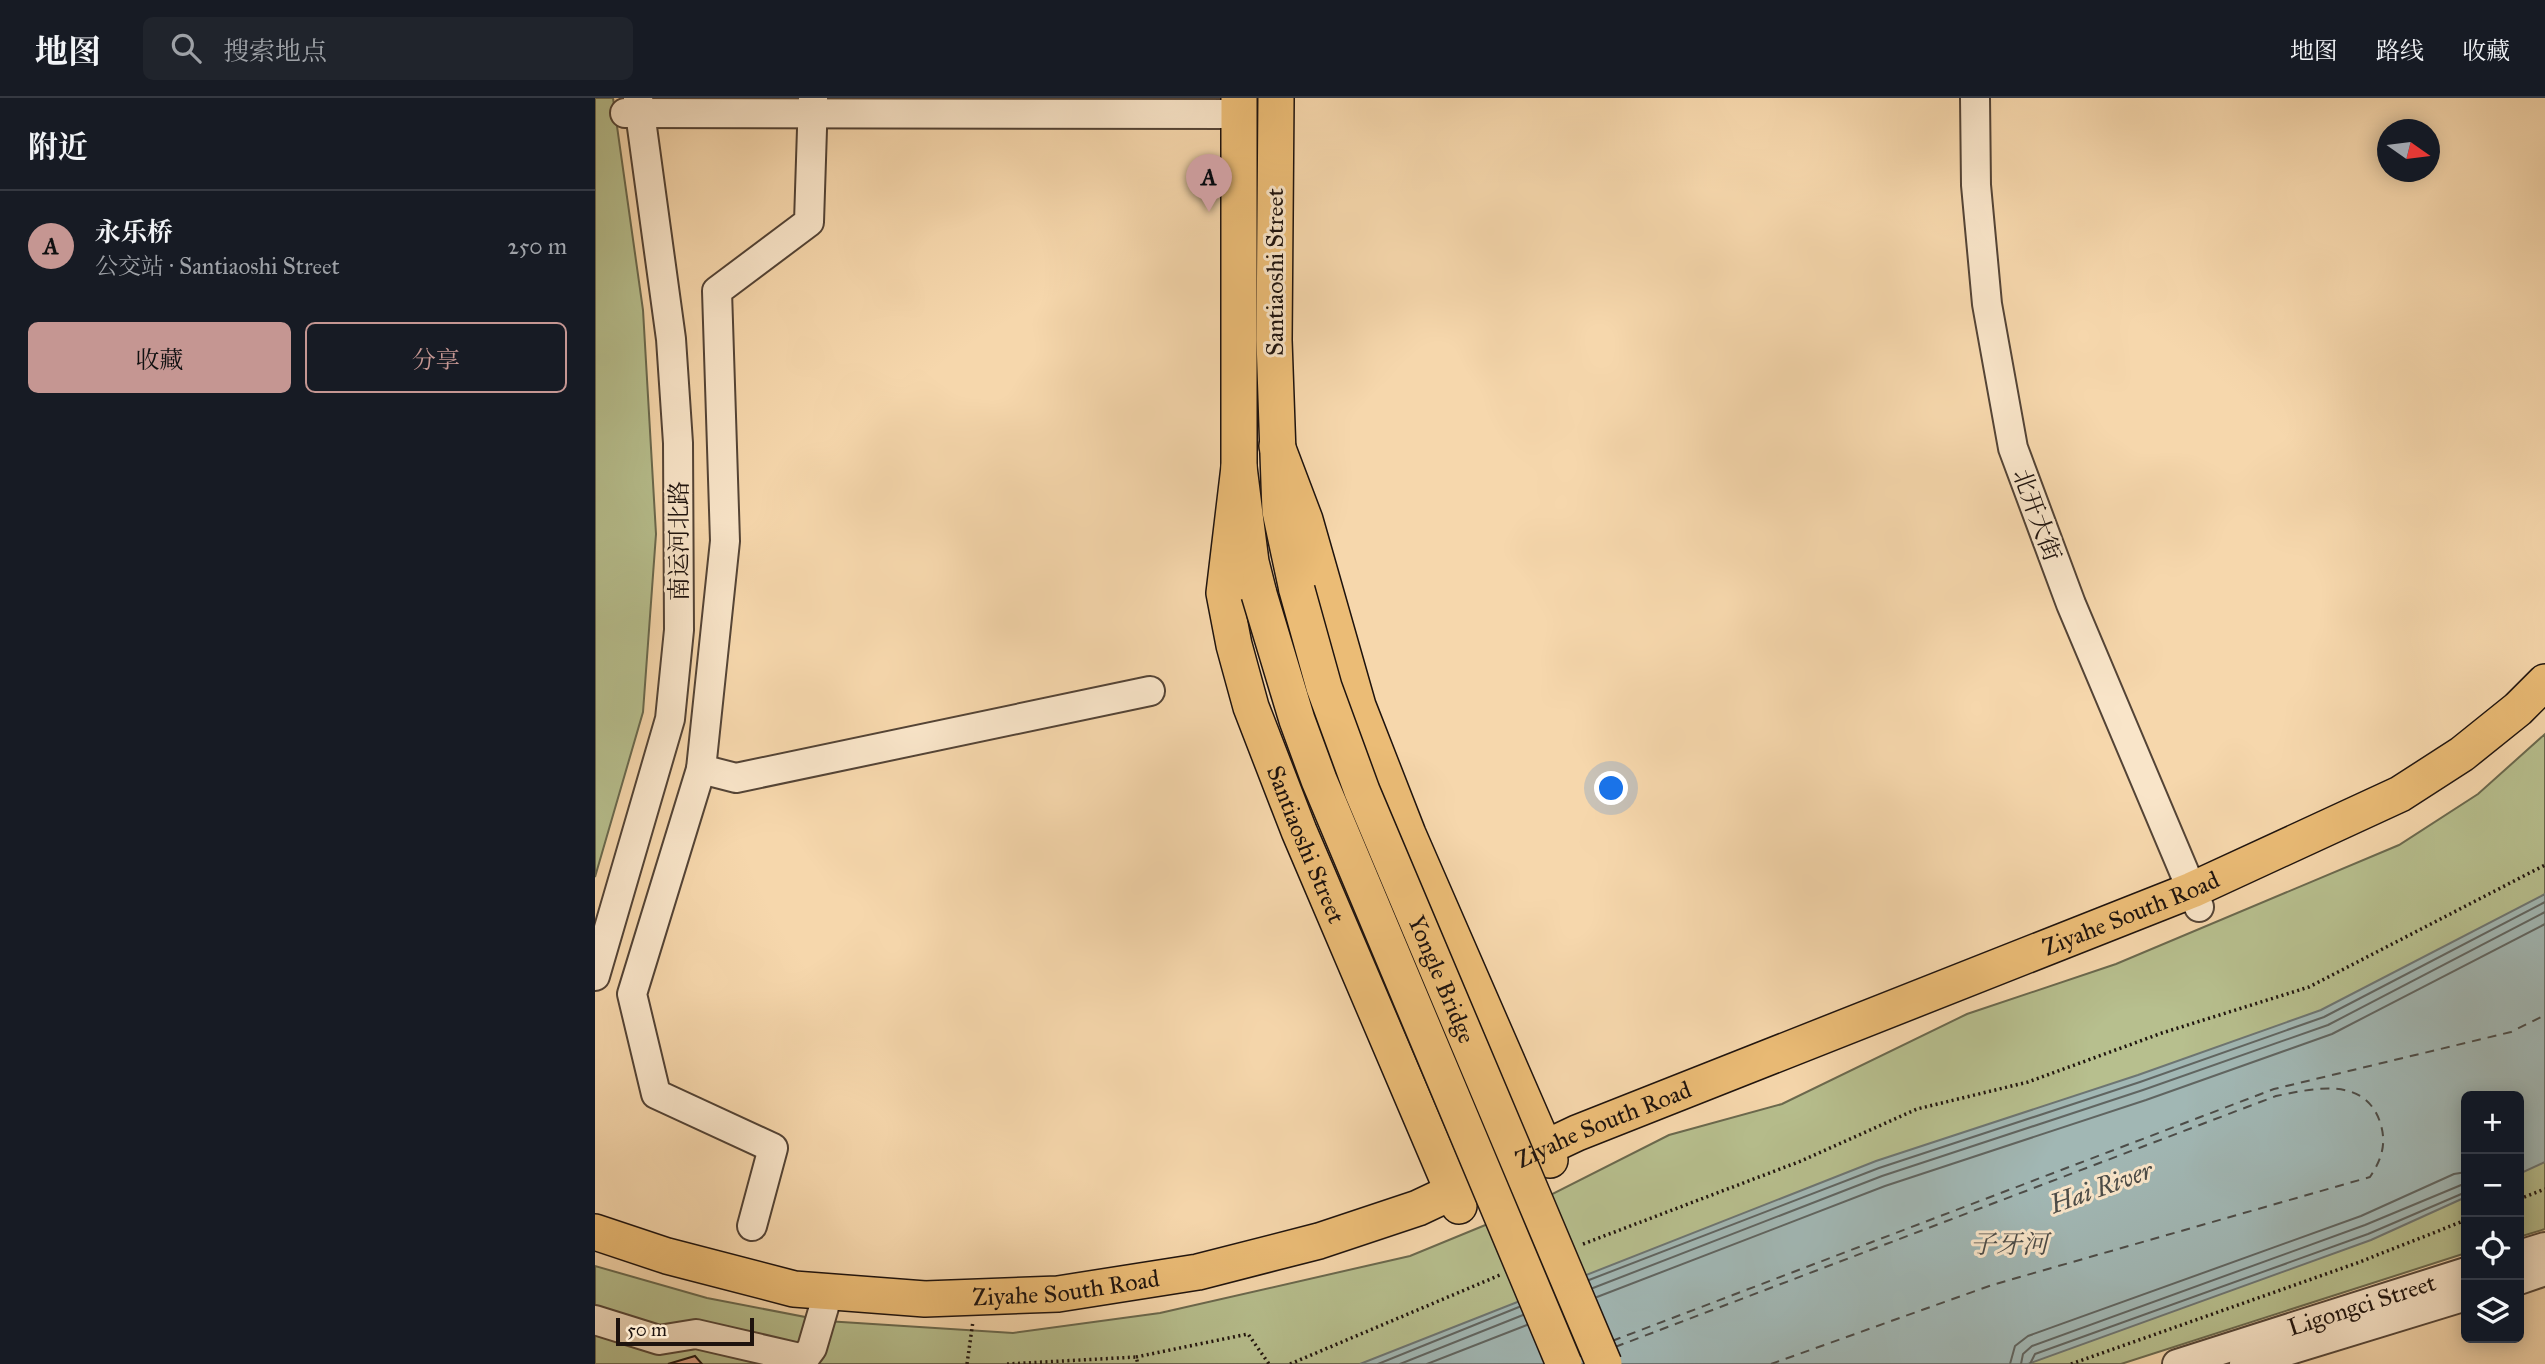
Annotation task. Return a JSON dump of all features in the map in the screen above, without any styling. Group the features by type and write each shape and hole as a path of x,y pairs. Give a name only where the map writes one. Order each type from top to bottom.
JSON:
{"main road":[{"name":"Santiaoshi Street","path":"1276,98 1274,340 1277,446 1280,511 1297,590"},
{"name":"Santiaoshi Street","path":"1239,106 1239,467 1224,593 1234,645 1251,707 1299,831 1456,1199"},
{"name":"Santiaoshi Street","path":"1277,446 1305,520 1358,706 1408,834 1547,1154"},
{"name":"Santiaoshi Street","path":"1239,467 1251,562 1259,594"},
{"name":"Yongle Bridge","path":"1297,590 1324,687 1362,791 1604,1364"},
{"name":"Yongle Bridge","path":"1259,594 1297,720 1319,780 1563,1364"},
{"name":"Ziyahe South Road","path":"2195,898 2400,794 2462,754 2518,709 2545,682"},
{"name":"Ziyahe South Road","path":"595,1249 647,1268 758,1298 871,1313 973,1316 1097,1307 1206,1288 1317,1259 1427,1222 1456,1199 1547,1154 1596,1145 2195,898 2407,814 2471,770 2545,707"},
{"name":"Ziyahe South Road","path":"595,1232 667,1256 795,1289 926,1299 992,1299 1058,1294 1198,1272 1319,1241 1418,1208 1456,1199"}],"street":[{"name":"北开大街","path":"1975,98 1976,185 1987,304 2013,449 2071,604 2195,898"},
{"path":"632,105 1239,106"},
{"name":"南运河北路","path":"595,915 646,748 664,603 665,524 655,330 632,105"},
{"name":"南运河北路","path":"595,976 670,719 680,630 678,443 671,339 632,105"},
{"path":"752,1226 773,1149 656,1094 632,994 701,769 725,541 717,290 809,222 814,105"},
{"path":"701,769 736,778 1150,691"},
{"path":"2524,1253 2545,1247"},
{"path":"2524,1278 2545,1272"},
{"name":"Ligongci Street","path":"2177,1364 2461,1274"},
{"path":"2244,1364 2461,1298"},
{"path":"595,1320 659,1340 696,1334 804,1359 816,1356 824,1307"}],"path":[{"path":"1581,1245 1801,1161 1917,1109 2028,1082 2162,1033 2309,987 2545,864"},
{"path":"2524,1197 2545,1189"},
{"path":"2071,1364 2461,1222"},
{"path":"1290,1364 1444,1296 1506,1273"},
{"path":"967,1364 973,1316"},
{"path":"1007,1364 1136,1357 1248,1334 1269,1364"},
{"path":"1136,1357 1138,1364"}],"green space":[{"path":"595,98 613,98 643,310 656,534 643,712 595,877"},
{"path":"2545,734 2545,1229 2524,1235 2524,1091 2461,1091 2461,1255 2121,1364 595,1364 595,1266 707,1298 826,1321 1013,1333 1160,1313 1410,1256 1517,1212 1669,1135 1782,1104 1967,1014 2116,964 2399,845 2478,794"}],"water":[{"name":"子牙河","path":"2545,894 2545,1162 2524,1172 2524,1091 2461,1091 2461,1199 2371,1240 2028,1364 1360,1364 1876,1161 2138,1075 2321,1010"}],"building":[{"path":"695,1356 702,1364 668,1364"}],"ferry route":[{"path":"1612,1341 2274,1089 2511,1032 2545,1015"},
{"path":"1615,1347 2276,1096 2305,1090 2350,1091 2362,1097 2372,1107 2380,1122 2382,1151 2370,1177 1992,1285 1771,1364"}],"place":[{"name":"永乐桥","path":"1209,212"}],"water label":[{"name":"Hai River","path":"2101,1187"}]}
